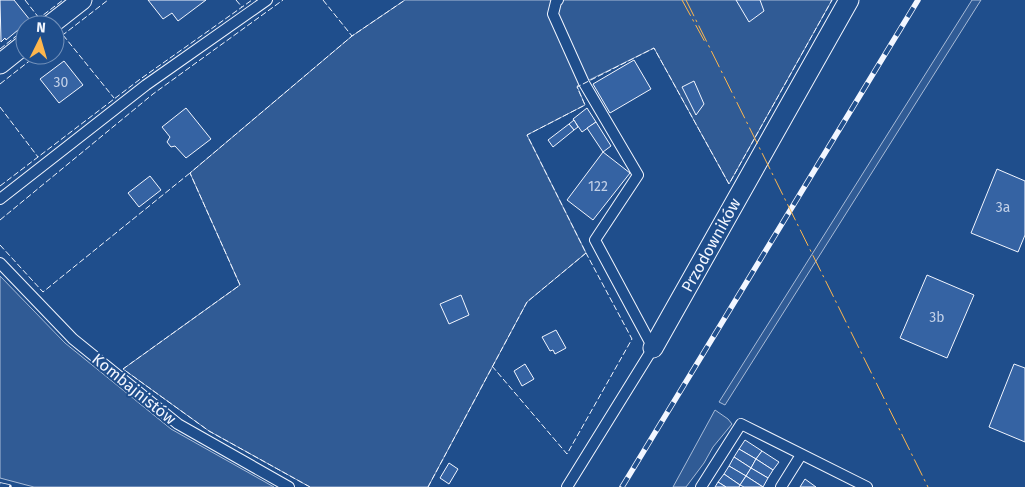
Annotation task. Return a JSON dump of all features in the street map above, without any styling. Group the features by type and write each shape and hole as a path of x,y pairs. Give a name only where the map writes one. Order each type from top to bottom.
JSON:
{"street":[{"path":"63,15 82,0"},
{"name":"Przodowników","path":"653,348 849,0"},
{"path":"0,64 15,52"}],"lane":[{"path":"0,199 146,85 267,0"},
{"path":"558,0 553,14 584,83 638,175 595,240 653,348"},
{"name":"Kombajnistów","path":"0,264 73,339 178,424 289,487"},
{"name":"Przodowników","path":"567,487 653,348"},
{"path":"701,487 741,424 866,487"},
{"path":"781,487 801,455"}],"shaded area":[{"path":"405,0 832,0 729,184 654,48 577,86 585,105 527,135 586,253 527,302 428,487 310,487 209,431 123,369 240,285 190,173 352,36"},
{"path":"972,0 981,0 725,405 719,402"},
{"path":"0,276 65,343 171,429 274,487 34,487 0,478"},
{"path":"715,410 732,424 713,447 686,487 673,487"}],"building":[{"path":"0,0 14,0 26,15 15,15 15,32 1,42"},
{"path":"148,0 206,0 178,21 172,13 163,19"},
{"path":"736,0 760,0 764,11 749,22"},
{"path":"634,60 651,89 610,113 593,84"},
{"path":"65,62 83,85 59,103 40,79 59,65 65,65"},
{"path":"694,81 704,104 696,115 682,87"},
{"path":"186,108 211,139 186,158 175,146 171,147 167,142 170,137 162,127"},
{"path":"587,108 596,122 582,132 573,119"},
{"path":"574,120 578,127 574,130 569,124"},
{"path":"596,122 611,146 603,152 587,128"},
{"path":"569,124 574,130 553,147 548,140"},
{"path":"603,152 630,173 593,220 567,200"},
{"path":"997,169 1025,181 1025,235 1018,252 971,233"},
{"path":"150,176 161,190 139,207 128,193"},
{"path":"927,275 974,295 947,358 900,338"},
{"path":"461,295 469,315 449,324 440,304"},
{"path":"556,330 566,348 555,354 553,350 550,351 542,337"},
{"path":"525,364 534,379 522,386 514,371"},
{"path":"1014,364 1025,368 1025,442 989,427"},
{"path":"745,440 762,451 756,459 739,449"},
{"path":"739,449 756,459 751,468 734,457"},
{"path":"762,451 779,462 773,470 756,459"},
{"path":"734,457 751,468 746,476 729,466"},
{"path":"756,459 773,470 768,478 751,468"},
{"path":"449,463 458,469 449,484 440,478"},
{"path":"729,466 746,476 740,485 724,474"},
{"path":"751,468 768,478 763,487 746,476"},
{"path":"724,474 740,485 739,487 726,487 718,482"},
{"path":"746,476 763,487 744,487 740,485"},
{"path":"805,479 816,487 800,487"},
{"path":"718,482 726,487 715,487"}],"railway":[{"path":"622,487 918,0"},
{"path":"0,485 9,487"}],"fence":[{"path":"25,0 37,15"},
{"path":"43,15 63,0"},
{"path":"65,33 108,0"},
{"path":"236,0 242,7"},
{"path":"0,186 139,80 252,0"},
{"path":"0,220 153,94 283,0"},
{"path":"323,0 352,36"},
{"path":"310,487 209,431 123,369 240,285 190,173 352,36 405,0"},
{"path":"428,487 527,302 586,253 527,135 585,105 577,87 654,48 729,184 832,0"},
{"path":"0,49 15,37"},
{"path":"65,37 114,98"},
{"path":"0,84 24,65"},
{"path":"0,107 38,157"},
{"path":"0,245 43,292 190,173"},
{"path":"492,366 567,454 632,339 586,253"}],"power":[{"path":"682,0 706,44"},
{"path":"686,0 928,487"}]}
